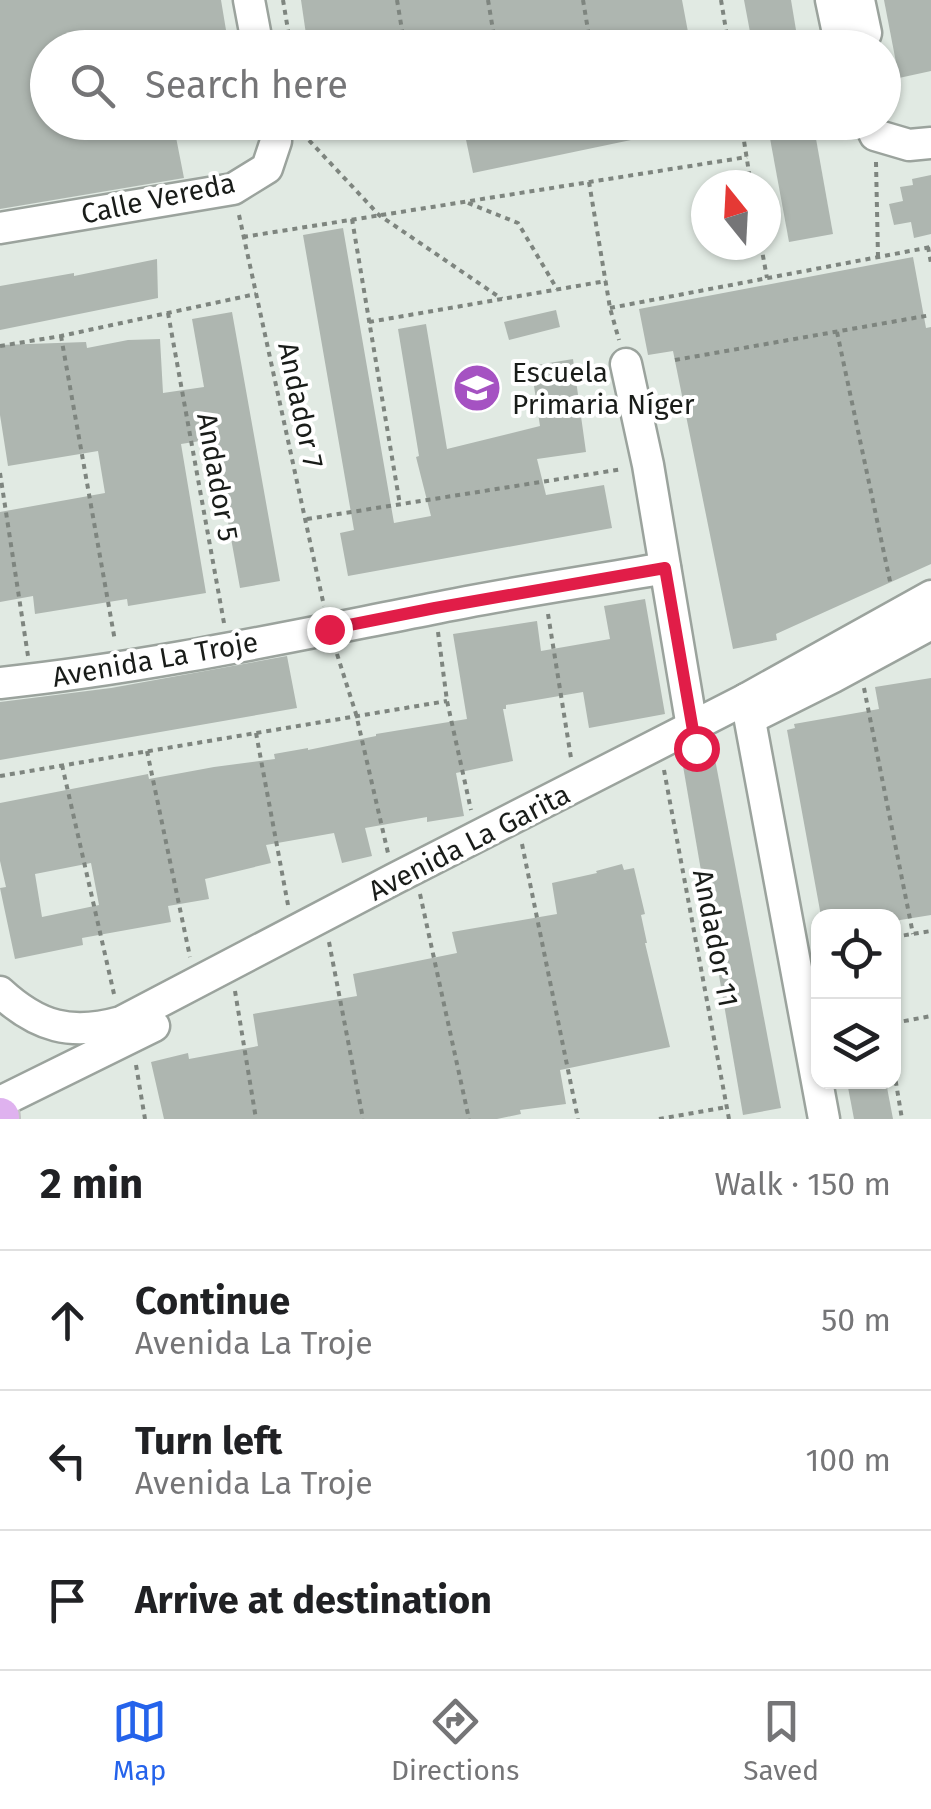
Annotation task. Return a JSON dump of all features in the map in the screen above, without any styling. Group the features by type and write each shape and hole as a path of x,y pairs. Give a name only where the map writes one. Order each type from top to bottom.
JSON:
{"street":[{"path":"249,0 255,30"},
{"path":"830,0 837,30"},
{"path":"859,0 865,30"},
{"name":"Calle Vereda","path":"0,228 233,189 267,168 281,140"},
{"path":"898,140 909,145 931,143"},
{"path":"626,364 648,465 694,737"},
{"name":"Avenida La Troje","path":"0,683 119,667 665,568"},
{"name":"Avenida La Garita","path":"0,992 26,1013 63,1027 126,1030 328,936 477,837 749,708 931,596"},
{"name":"Avenida La Garita","path":"749,708 858,664 931,624"},
{"path":"749,708 824,1119"},
{"name":"Avenida La Garita","path":"0,1102 126,1030 195,982 292,932 520,837 663,764 694,737"}],"path":[{"path":"283,0 288,30"},
{"path":"397,0 402,30"},
{"path":"488,0 493,30"},
{"path":"583,0 588,30"},
{"path":"721,0 725,30"},
{"path":"293,140 379,215 502,299"},
{"path":"744,140 748,170"},
{"path":"873,140 878,257"},
{"path":"244,237 746,157"},
{"path":"589,182 610,308 626,364"},
{"name":"Andador 7","path":"233,189 329,629 407,884"},
{"path":"464,202 518,224 557,289"},
{"path":"352,219 400,505"},
{"path":"610,308 929,247 931,263"},
{"path":"764,260 767,278"},
{"path":"369,322 606,281"},
{"path":"0,346 256,294"},
{"name":"Andador 5","path":"168,313 228,648"},
{"path":"674,360 931,315"},
{"path":"837,332 898,614"},
{"path":"62,336 119,667"},
{"path":"306,520 648,465"},
{"path":"0,473 31,680"},
{"path":"544,590 575,788"},
{"path":"435,608 447,701 477,837"},
{"path":"858,664 912,934"},
{"path":"0,776 447,701"},
{"path":"256,733 292,932"},
{"path":"147,751 195,982"},
{"name":"Andador 11","path":"663,764 729,1119"},
{"path":"62,765 145,1119"},
{"path":"520,837 578,1119"},
{"path":"407,884 469,1119"},
{"path":"901,936 931,930"},
{"path":"328,936 363,1119"},
{"path":"234,983 256,1119"},
{"path":"901,1022 931,1016"},
{"path":"897,1089 902,1119"},
{"path":"659,1119 727,1107"}],"building":[{"path":"0,0 221,0 226,30 30,30 30,140 177,140 184,178 0,209"},
{"path":"301,0 682,0 688,30 305,30"},
{"path":"744,0 791,0 796,30 750,30"},
{"path":"884,0 931,0 931,71 901,78 901,30 890,30"},
{"path":"466,140 631,140 473,173"},
{"path":"770,140 816,140 833,234 789,242 781,198 781,170 776,170"},
{"path":"931,175 931,234 914,238 911,222 894,225 889,204 903,201 900,187 913,185 912,179"},
{"path":"343,228 394,523 431,516 416,457 419,456 398,329 426,324 447,449 540,426 531,366 573,359 586,452 537,459 546,495 604,485 612,528 348,576 340,533 354,530 303,235"},
{"path":"913,257 926,328 931,327 931,564 776,634 777,640 733,649 673,351 648,355 639,309"},
{"path":"157,259 158,298 0,330 0,286"},
{"path":"556,310 560,327 509,340 504,322"},
{"path":"232,312 280,581 240,588 213,439 181,444 206,593 128,606 127,599 35,614 33,596 0,602 0,512 105,493 98,451 8,466 0,415 0,345 86,342 87,348 160,339 163,393 204,387 192,319"},
{"path":"645,599 665,714 589,728 583,692 506,705 503,709 513,761 456,773 464,816 427,822 427,817 365,828 372,856 342,863 334,833 266,845 271,863 205,879 209,899 168,906 171,922 82,938 83,945 15,959 0,888 6,887 0,861 0,803 148,774 149,779 275,759 274,754 467,719 453,634 537,621 541,651 610,639 604,606","holes":["91,863 99,905 42,917 35,874"]},
{"path":"287,656 297,708 0,760 0,702 111,688"},
{"path":"931,678 931,915 901,920 901,909 820,909 787,730 795,728 794,724 879,709 875,687"},
{"path":"715,759 781,1108 743,1115 683,766"},
{"path":"622,864 624,870 634,868 645,914 641,915 645,943 670,1047 560,1070 566,1104 520,1110 521,1114 497,1119 164,1119 151,1062 188,1053 189,1059 258,1046 253,1014 357,996 353,974 457,953 452,932 557,914 552,883"},
{"path":"848,1089 887,1089 893,1119 854,1119"}],"place":[{"name":"Escuela Primaria Níger","path":"477,388"}],"route":[{"path":"329,629 665,568 696,748"}]}
